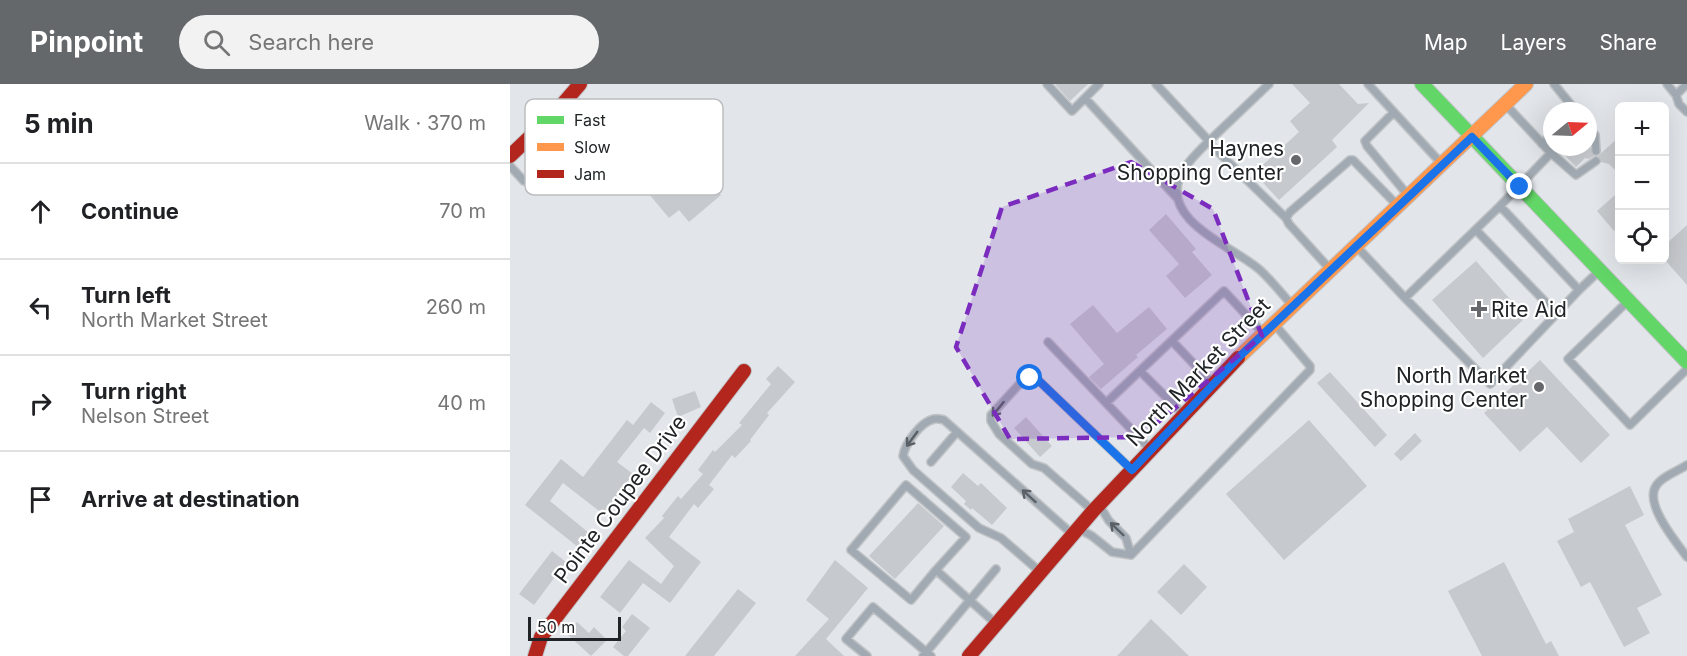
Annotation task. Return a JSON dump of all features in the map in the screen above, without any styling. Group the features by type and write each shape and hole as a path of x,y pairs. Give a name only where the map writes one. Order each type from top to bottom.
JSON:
{"street":[{"path":"566,99 580,84"},
{"name":"North Market Street","path":"969,656 1096,508 1213,385 1292,306 1526,84"},
{"path":"1423,85 1687,362"},
{"name":"Pointe Coupee Drive","path":"536,656 541,637 744,371"}],"lane":[{"path":"1047,84 1072,111 1099,84"},
{"path":"1156,84 1212,146 1286,218 1288,224 1330,270"},
{"path":"1269,84 1209,141 1180,176 1177,188 1178,203 1191,221 1260,270 1292,306"},
{"path":"1368,84 1442,164"},
{"path":"1554,84 1569,102"},
{"path":"1667,84 1676,94 1679,104 1687,112"},
{"path":"1676,94 1687,84"},
{"path":"1085,98 1178,198"},
{"path":"1506,104 1542,144"},
{"path":"1394,112 1365,141 1366,146 1403,201"},
{"path":"1405,298 1500,207 1548,156"},
{"path":"1558,156 1562,158 1576,176 1596,160"},
{"path":"1286,218 1350,160 1353,160 1403,201"},
{"path":"510,166 525,181"},
{"path":"1500,207 1579,291"},
{"path":"1476,230 1557,314"},
{"path":"1356,246 1490,384 1599,270"},
{"path":"1106,403 1224,291 1310,366 1310,370 1131,555"},
{"path":"1629,300 1568,359 1630,425 1687,369"},
{"path":"1172,341 1213,385"},
{"path":"1048,342 1150,450"},
{"path":"1140,371 1184,415"},
{"path":"1131,555 1126,538 1096,508 1044,468 1032,464 999,434 991,421 991,415 1024,380 1036,378 1132,470"},
{"path":"1040,572 1001,538 979,528 913,470 903,456 904,449 920,427 932,419 944,420 1075,532 1092,536 1112,552 1131,555"},
{"path":"930,462 957,432"},
{"path":"1687,465 1657,484 1652,494 1654,506 1687,557"},
{"path":"906,485 966,537 936,570 911,600 851,550 906,485"},
{"path":"867,656 846,639 873,607 927,655 996,569"},
{"path":"936,570 996,624"}],"highlighted area":[{"path":"1131,162 1213,209 1262,336 1140,437 1010,439 956,347 1002,207"}],"building":[{"path":"1055,84 1088,84 1070,101"},
{"path":"1292,84 1339,84 1358,104 1369,103 1332,140 1337,147 1279,200 1254,173 1299,132 1290,121 1310,103"},
{"path":"1615,141 1615,170 1609,164 1601,162 1598,156"},
{"path":"1566,156 1594,156 1589,159 1585,158 1576,167"},
{"path":"650,195 721,195 689,222 679,210 669,218"},
{"path":"1615,195 1615,230 1614,231 1597,211"},
{"path":"1166,214 1196,249 1192,252 1212,275 1185,298 1166,276 1179,264 1149,230"},
{"path":"1687,225 1687,285 1669,264 1669,241"},
{"name":"Rite Aid","path":"1476,261 1526,317 1483,358 1432,300"},
{"path":"1093,305 1117,333 1149,307 1167,329 1101,389 1089,377 1104,364 1070,324"},
{"name":"North Market Shopping Center","path":"1540,360 1610,435 1581,463 1547,427 1520,452 1484,413"},
{"path":"778,366 795,382 767,413 769,415 751,441 735,458 732,455 709,485 714,489 698,508 694,504 669,537 701,562 670,603 643,583 620,613 600,597 629,560 661,584 674,566 645,538 664,518 662,516 678,496 681,499 703,474 698,470 713,450 715,452 742,425 739,423 771,384 766,379"},
{"path":"1330,372 1387,435 1375,447 1317,383"},
{"path":"695,391 701,407 678,417 672,399"},
{"path":"651,402 665,413 650,433 644,428 617,462 633,474 603,514 563,483 550,501 589,533 578,547 525,505 561,459 583,477 627,420 633,425"},
{"path":"1026,417 1052,446 1040,457 1014,428"},
{"path":"1309,420 1367,486 1284,560 1226,494"},
{"path":"1415,433 1422,441 1401,461 1394,454"},
{"path":"963,473 978,486 981,483 1007,508 992,525 964,504 966,501 951,487"},
{"path":"1630,486 1644,515 1625,525 1662,595 1637,608 1650,633 1624,647 1590,582 1581,587 1557,541 1574,532 1568,519"},
{"path":"918,503 944,526 895,579 869,556"},
{"path":"552,551 566,562 534,605 519,594"},
{"path":"835,560 868,588 826,639 844,656 795,656 829,619 806,600"},
{"path":"1504,562 1546,644 1551,641 1559,656 1482,656 1448,591"},
{"path":"1184,564 1207,587 1181,615 1157,592"},
{"path":"738,589 756,603 714,656 685,656"},
{"path":"632,614 650,628 628,656 624,656 613,647 626,631 622,627"},
{"path":"1151,619 1189,656 1117,656"},
{"path":"577,622 589,633 594,627 607,640 591,656 566,633"}],"traffic: fast":[{"path":"1422,84 1687,362"}],"traffic: slow":[{"path":"1238,358 1526,84"}],"traffic: jam":[{"path":"567,99 580,84"},
{"path":"510,156 525,142"},
{"path":"969,656 1093,511 1238,358"},
{"path":"535,656 541,637 744,371"}],"place":[{"name":"Haynes Shopping Center","path":"1296,160"},
{"name":"Rite Aid","path":"1479,309"},
{"name":"North Market Shopping Center","path":"1539,387"}],"route":[{"path":"1030,378 1036,378 1132,470 1241,355 1472,137 1520,187"}]}
